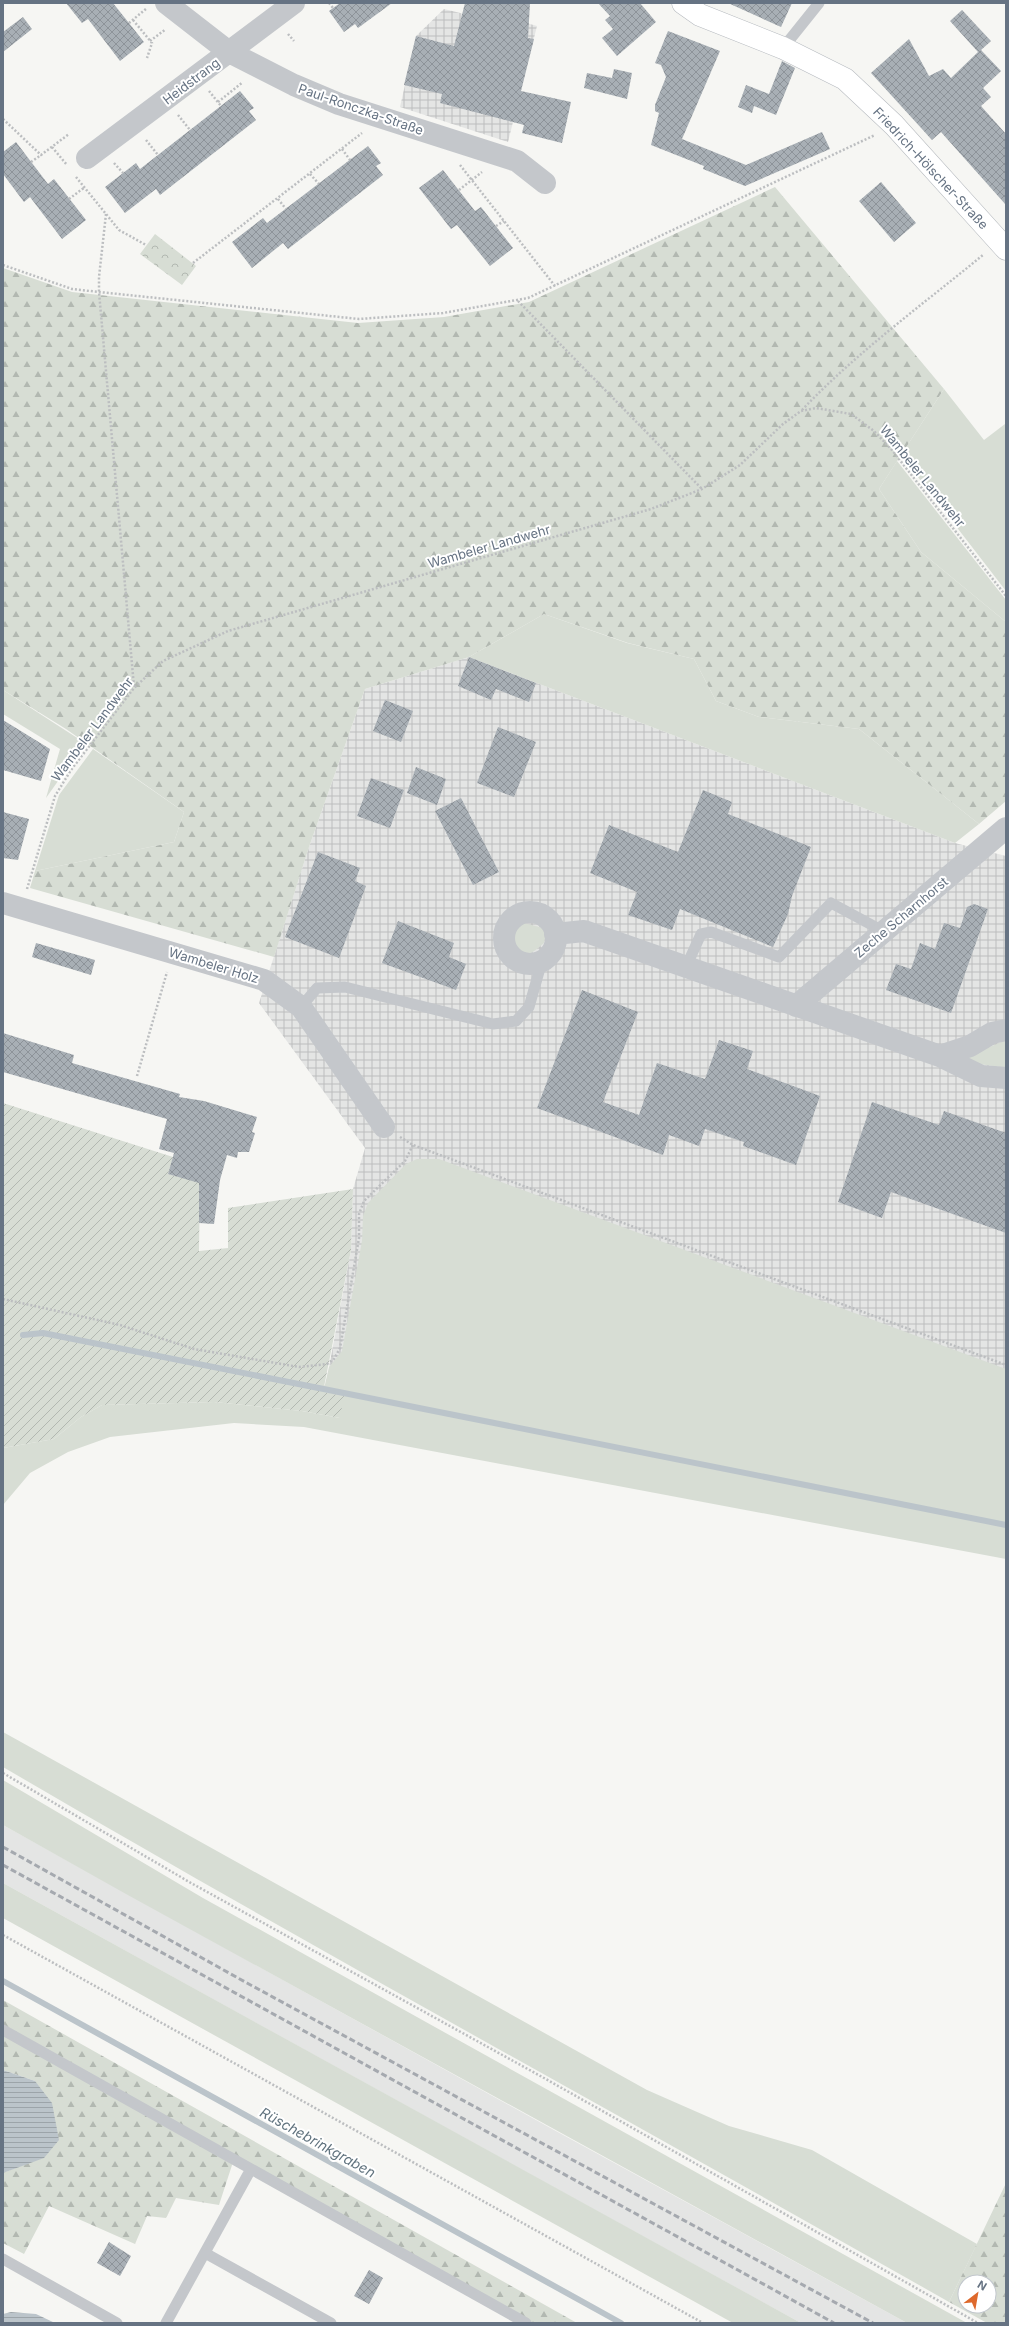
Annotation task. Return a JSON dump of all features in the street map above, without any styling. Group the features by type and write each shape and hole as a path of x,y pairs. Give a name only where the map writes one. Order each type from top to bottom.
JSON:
{"street":[{"name":"Heidstrang","path":"87,158 294,3"},
{"name":"Friedrich-Hölscher-Straße","path":"683,3 700,15 783,48 844,79 894,125 1003,246"},
{"name":"Paul-Ronczka-Straße","path":"158,4 229,52 294,86 339,104 517,161 545,183"},
{"name":"Zeche Scharnhorst","path":"796,1006 1006,828"},
{"name":"Wambeler Holz","path":"12,906 264,980 301,1007 384,1127"},
{"path":"530,912 547,918 554,929 556,941 551,953 542,961 533,964 524,963 515,960 508,953 504,936 506,927 513,918 530,912"},
{"path":"555,934 584,931 940,1056 981,1076 1006,1078"},
{"path":"940,1056 970,1046 992,1033 1006,1030"}],"lane":[{"path":"783,48 819,3"},
{"path":"686,967 701,934 706,932 711,932 779,956 831,903 883,931"},
{"path":"301,1007 317,988 345,987 493,1024 516,1021 529,1007 542,961"},
{"path":"3,2030 526,2323"},
{"path":"166,2323 251,2169"},
{"path":"205,2253 331,2323"},
{"path":"3,2259 117,2323"}],"path":[{"path":"329,3 333,8"},
{"path":"128,23 158,4"},
{"path":"133,20 152,43 147,58"},
{"path":"150,41 167,28"},
{"path":"218,102 245,80"},
{"path":"205,84 221,106"},
{"path":"173,110 190,130"},
{"path":"3,120 41,155"},
{"path":"3,265 72,289 99,292 359,319 443,313 528,298 783,180 894,125"},
{"path":"193,263 366,130"},
{"path":"31,162 69,134"},
{"path":"142,134 158,155"},
{"path":"52,147 119,230 146,246"},
{"path":"342,149 350,160"},
{"path":"111,159 122,173"},
{"path":"458,162 555,286"},
{"path":"459,190 487,168"},
{"path":"310,174 319,184"},
{"path":"69,199 85,187"},
{"path":"278,199 286,209"},
{"path":"106,214 99,277 99,292 134,688"},
{"path":"496,226 504,221"},
{"path":"801,411 818,393 863,354 1003,246"},
{"path":"518,300 702,489"},
{"name":"Wambeler Landwehr","path":"12,906 55,796 71,770 134,688 163,661 228,631 651,509 702,489 740,465 783,424 801,411 816,408 851,414 874,430 892,450 1006,596"},
{"path":"137,1076 167,971"},
{"path":"384,1127 413,1145 1006,1365"},
{"path":"3,1299 120,1325 194,1349 299,1367 327,1364 334,1359 340,1348 359,1238 360,1214 364,1202 405,1161 413,1145"},
{"path":"3,1773 204,1891 550,2082 978,2323"},
{"path":"3,1935 703,2323"}],"shaded area":[{"path":"444,9 497,22 523,22 537,26 508,142 400,107 416,36"},
{"path":"469,657 955,843 1006,856 1006,1500 329,1367 351,1250 353,1189 365,1148 259,1003 309,847 365,689"},
{"path":"3,1825 554,2130 907,2323 801,2323 624,2226 3,1883"},
{"path":"3,2070 35,2081 52,2103 59,2140 44,2158 3,2173"},
{"path":"11,2312 36,2314 55,2323 3,2323 3,2314"}],"green space":[{"path":"775,187 944,389 879,489 921,552 1006,622 1006,801 979,824 859,729 759,717 716,701 694,659 628,643 544,614 469,657 365,689 309,847 274,957 30,888 35,871 174,842 184,812 66,729 3,690 3,268 72,292 358,323 444,317 529,302"},
{"path":"155,234 196,266 182,285 140,254"},
{"path":"944,389 984,440 1005,424 1006,426 1006,591 901,455"},
{"path":"897,461 1006,600 1006,622 921,552 879,489"},
{"path":"544,614 627,643 694,659 716,701 759,717 859,729 979,824 955,843 469,657"},
{"path":"3,690 85,743 46,798 60,749 3,714"},
{"path":"93,749 184,812 174,842 35,871 59,795"},
{"path":"524,923 547,929 544,943 533,952 526,954 521,953 515,948 513,939 514,930"},
{"path":"1006,1040 1006,1068 967,1062 969,1056"},
{"path":"3,1103 173,1157 168,1174 200,1182 199,1251 228,1248 228,1208 353,1189 351,1250 323,1392 344,1396 340,1418 302,1411 214,1402 102,1405 81,1417 54,1439 3,1448"},
{"path":"417,1159 439,1159 1006,1369 1006,1559 304,1427 234,1423 110,1437 68,1452 30,1473 3,1505 3,1448 54,1439 81,1417 102,1405 214,1402 302,1411 340,1418 323,1393 329,1367 342,1351 362,1241 363,1216 368,1203 406,1164"},
{"path":"3,1732 647,2090 729,2126 812,2150 977,2244 963,2274 957,2274 957,2285 949,2302 357,1970 3,1767"},
{"path":"3,1780 203,1898 967,2323 907,2323 3,1825"},
{"path":"3,1883 801,2323 733,2323 3,1918"},
{"path":"3,2000 577,2323 526,2323 234,2159 219,2205 176,2198 166,2218 147,2216 135,2244 49,2206 24,2254 3,2243 3,2173 23,2165 35,2081 3,2070"},
{"path":"1006,2183 1006,2323 987,2323 971,2314 997,2314 997,2274 962,2274"},
{"path":"957,2285 957,2306 949,2302"}],"building":[{"path":"66,3 113,3 144,42 120,61 88,19 82,23"},
{"path":"340,3 392,3 358,28 355,24 344,32 329,11"},
{"path":"465,3 530,3 528,38 534,39 521,91 571,102 562,143 522,133 524,125 440,103 442,94 404,85 416,36 454,46"},
{"path":"598,3 640,3 656,22 617,56 602,38 613,29 605,20 610,16"},
{"path":"728,3 792,3 781,27"},
{"path":"962,10 991,41 981,50 1001,71 983,88 991,97 981,106 1006,134 1006,205 941,132 932,140 871,73 909,39 929,76 943,69 951,78 978,52 950,21"},
{"path":"23,17 32,29 3,52 3,32"},
{"path":"668,31 720,51 682,139 746,165 822,132 830,149 745,186 703,169 704,166 651,145 659,113 655,111 655,105 666,77 661,65 655,63"},
{"path":"782,61 795,68 776,115 754,106 752,113 738,107 746,85 769,94"},
{"path":"614,69 632,73 627,99 584,88 587,73 612,78"},
{"path":"240,91 254,108 249,111 256,120 160,195 156,189 125,213 105,187 136,163 140,169"},
{"path":"16,142 48,184 54,179 86,220 62,239 30,197 24,202 3,174 3,152"},
{"path":"368,146 381,163 376,166 383,175 288,249 283,243 252,268 232,242 263,218 267,223"},
{"path":"443,170 475,211 481,207 513,248 490,266 457,225 451,229 419,188"},
{"path":"881,182 916,223 894,242 859,201"},
{"path":"469,657 536,683 529,702 496,689 491,700 458,686"},
{"path":"385,700 413,711 401,742 373,731"},
{"path":"3,720 50,749 41,781 3,770"},
{"path":"498,727 536,742 514,797 477,783"},
{"path":"416,767 446,779 437,805 407,793"},
{"path":"371,778 404,790 390,828 357,816"},
{"path":"703,790 732,802 728,814 811,847 792,896 788,914 773,947 680,909 672,930 628,915 637,892 590,873 609,825 678,852"},
{"path":"461,798 499,872 473,885 435,811"},
{"path":"3,812 29,819 18,860 3,858"},
{"path":"318,852 360,868 355,881 366,886 339,958 285,937"},
{"path":"974,904 988,909 951,1013 886,990 896,964 911,969 920,943 935,949 944,923 960,928 967,907"},
{"path":"398,921 454,943 449,957 466,964 456,990 382,963"},
{"path":"36,943 95,960 91,975 32,957"},
{"path":"582,990 638,1012 603,1102 639,1115 657,1063 705,1079 719,1040 753,1051 747,1069 820,1096 796,1165 743,1146 744,1142 705,1129 699,1146 669,1135 663,1155 537,1108"},
{"path":"3,1033 74,1055 72,1063 180,1094 179,1097 204,1101 257,1117 252,1132 255,1133 249,1152 238,1152 237,1158 227,1155 220,1180 214,1224 199,1223 199,1183 168,1174 174,1153 159,1149 167,1119 3,1072"},
{"path":"872,1102 939,1125 944,1111 1006,1133 1006,1233 891,1192 882,1218 838,1202"},
{"path":"109,2242 131,2256 120,2276 97,2263"},
{"path":"369,2270 383,2278 369,2304 354,2296"}],"waterway":[{"path":"23,1335 43,1333 1006,1525"},
{"name":"Rüschebrinkgraben","path":"3,1981 621,2323"}],"railway":[{"path":"3,1847 247,1983 873,2323"},
{"path":"3,1865 834,2323"}]}
